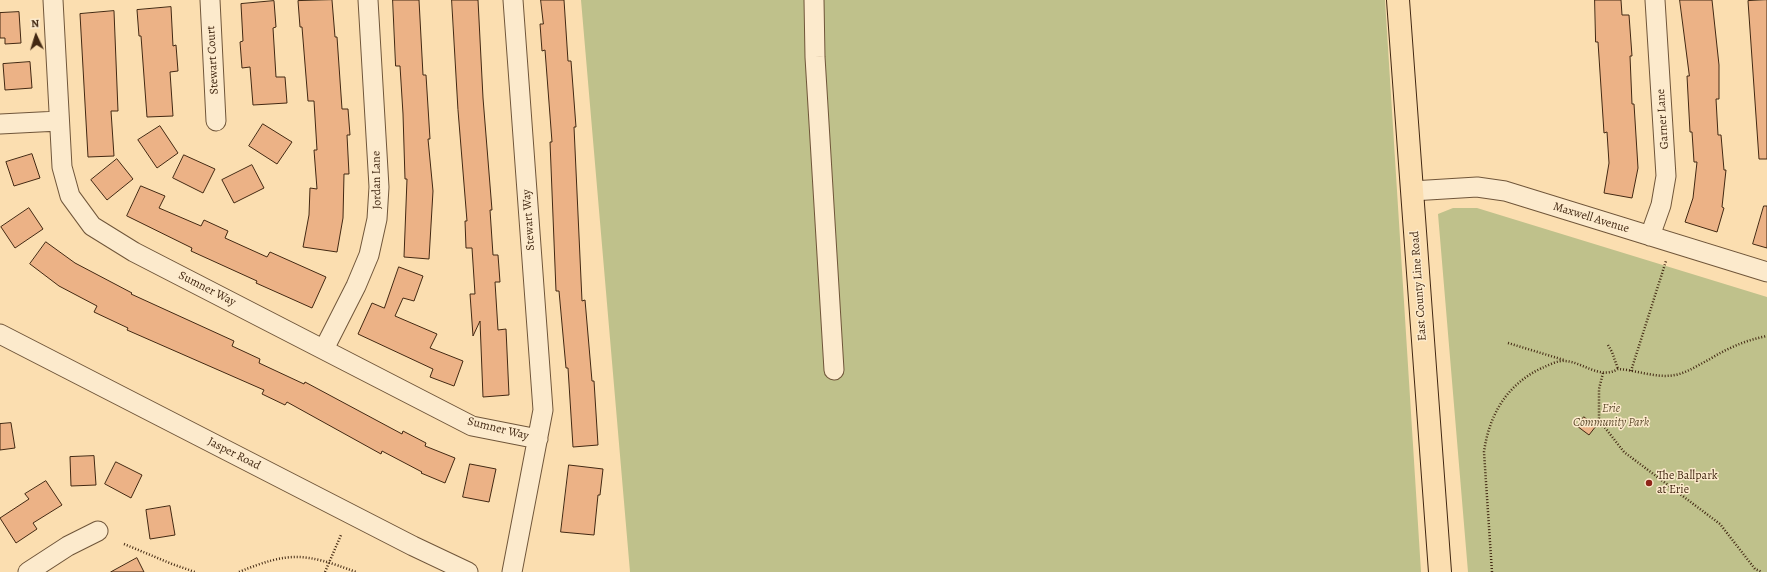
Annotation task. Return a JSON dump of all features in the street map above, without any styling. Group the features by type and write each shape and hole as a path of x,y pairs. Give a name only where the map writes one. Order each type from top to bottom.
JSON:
{"main road":[{"name":"East County Line Road","path":"1398,0 1440,572"}],"street":[{"name":"Sumner Way","path":"53,0 62,167 70,196 92,226 134,252 472,426 538,439"},
{"name":"Stewart Court","path":"210,0 216,121"},
{"name":"Jordan Lane","path":"324,349 356,286 369,255 377,219 379,186 368,0"},
{"name":"Stewart Way","path":"512,572 543,410 513,0"},
{"path":"814,0 816,81 834,370"},
{"name":"Garner Lane","path":"1650,236 1661,205 1666,176 1655,0"},
{"path":"0,124 59,122"},
{"name":"Maxwell Avenue","path":"1412,190 1477,187 1505,191 1767,272"},
{"name":"Jasper Road","path":"0,334 413,546 468,572"},
{"path":"28,572 68,546 98,531"}],"path":[{"path":"1631,371 1666,261"},
{"path":"1508,343 1603,373 1611,373 1618,369 1660,375 1678,375 1692,369 1730,347 1751,338 1767,336"},
{"path":"1608,345 1618,369"},
{"path":"1492,572 1484,452 1486,435 1492,418 1500,403 1518,382 1540,369 1553,363 1565,360"},
{"path":"1603,373 1599,389 1599,420 1624,452 1720,524 1755,569 1762,572"},
{"path":"325,572 341,535"},
{"path":"124,544 166,562 195,572"},
{"path":"239,572 264,561 288,556 308,557 330,562 356,572"}],"green space":[{"path":"581,0 1385,0 1421,572 630,572"},
{"name":"Erie Community Park","path":"1453,208 1477,208 1767,297 1767,572 1468,572 1438,214"}],"building":[{"path":"332,0 335,37 337,37 342,109 348,109 350,135 347,135 349,174 344,174 343,218 337,252 303,247 309,215 310,188 317,189 314,150 317,150 314,101 308,101 302,27 300,27 298,1"},
{"path":"393,0 419,0 423,75 426,75 430,139 428,139 433,191 429,259 404,257 407,179 405,179 400,66 396,66"},
{"path":"452,0 478,0 483,98 492,210 490,210 493,255 498,255 500,282 495,282 498,330 506,329 509,395 483,397 480,321 473,336 470,294 475,294 472,248 466,248 465,221 467,221 458,110"},
{"path":"541,0 564,0 568,61 571,61 576,127 574,127 582,301 585,300 592,381 594,381 598,445 573,447 568,368 566,368 559,291 556,291 550,142 552,142 545,50 542,51 540,24 543,24"},
{"path":"1595,0 1621,0 1622,15 1629,15 1632,56 1630,56 1632,104 1634,104 1638,168 1632,198 1604,193 1609,163 1607,132 1604,133 1598,42 1596,42"},
{"path":"1680,0 1712,0 1719,65 1719,99 1716,99 1718,135 1721,135 1724,170 1726,170 1722,207 1724,208 1717,232 1685,222 1693,198 1697,162 1694,162 1692,132 1690,132 1687,76 1689,76"},
{"path":"1767,0 1767,159 1759,159 1748,1"},
{"path":"274,1 276,27 273,28 276,77 285,77 287,103 253,105 250,67 242,68 240,42 243,41 241,4"},
{"path":"171,7 173,46 176,45 178,71 170,72 173,116 147,117 141,36 139,36 137,10"},
{"path":"114,11 118,111 111,111 114,156 88,157 80,14"},
{"path":"19,12 21,43 5,44 5,38 0,38 0,13"},
{"path":"30,62 32,88 5,90 3,64"},
{"path":"263,124 292,142 277,164 249,146"},
{"path":"160,126 178,153 157,168 138,140"},
{"path":"32,154 40,178 14,186 6,162"},
{"path":"184,155 215,169 203,193 173,178"},
{"path":"117,159 133,179 107,200 91,180"},
{"path":"252,165 264,188 234,203 222,180"},
{"path":"141,186 165,196 159,208 201,226 204,220 228,231 225,238 267,257 270,252 326,277 312,308 256,283 257,281 191,251 192,248 127,216"},
{"path":"1764,206 1767,206 1767,248 1753,244"},
{"path":"29,208 43,229 15,248 1,227"},
{"path":"46,242 75,263 132,293 131,294 234,341 232,346 260,359 259,363 304,384 305,382 402,434 403,431 426,443 425,446 455,458 445,483 421,473 422,472 382,451 381,454 287,402 285,405 262,394 264,390 127,330 128,328 94,312 97,306 59,286 30,264"},
{"path":"399,267 423,276 414,301 403,298 395,316 437,334 430,348 463,361 454,386 430,377 433,369 358,334 372,303 384,308"},
{"path":"1584,417 1596,426 1589,435 1577,426"},
{"path":"11,423 15,448 0,450 0,424"},
{"path":"94,456 96,485 71,486 70,457"},
{"path":"116,462 142,475 131,498 105,484"},
{"path":"470,464 496,469 489,502 463,497"},
{"path":"569,465 603,469 600,495 598,495 594,535 561,532"},
{"path":"46,481 62,505 33,523 37,529 16,543 0,518 29,499 25,494"},
{"path":"170,506 175,535 150,539 146,510"},
{"path":"137,558 144,572 111,572"}],"place":[{"name":"The Ballpark at Erie","path":"1649,483"}]}
